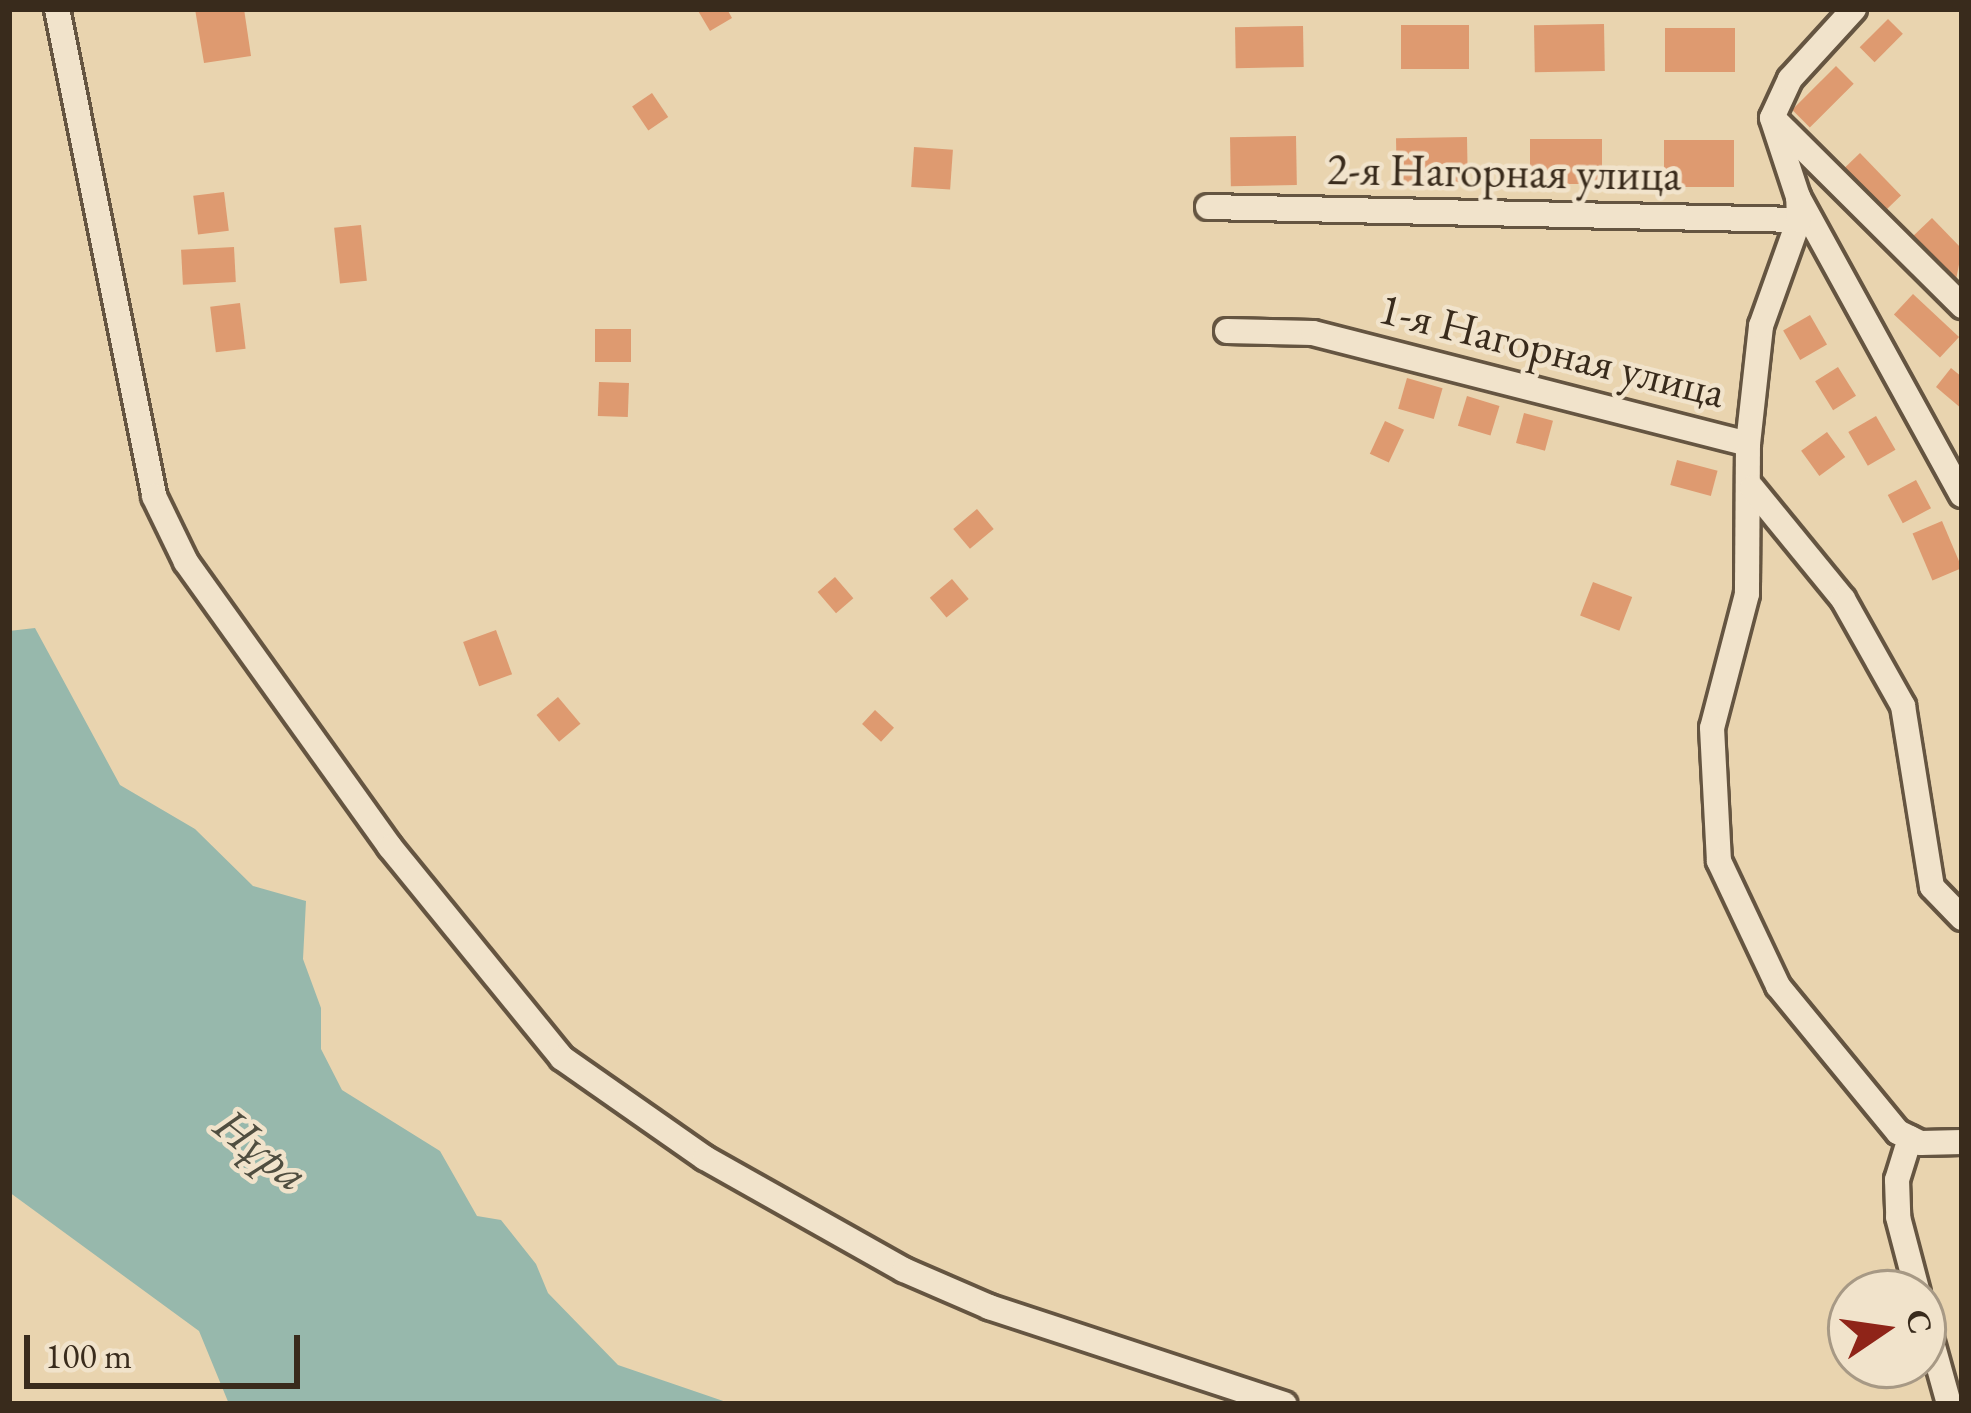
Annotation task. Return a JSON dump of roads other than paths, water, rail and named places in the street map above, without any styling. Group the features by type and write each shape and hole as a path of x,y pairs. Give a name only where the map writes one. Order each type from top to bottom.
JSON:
{"street":[{"path":"57,9 154,496 187,562 377,829 562,1058 705,1158 904,1270 989,1306 1284,1404"},
{"path":"1854,9 1790,79 1772,118 1798,208 1962,495"},
{"path":"1772,118 1962,306"},
{"name":"2-я Нагорная улица","path":"1208,207 1798,208"},
{"name":"1-я Нагорная улица","path":"1227,332 1313,332 1748,444 1761,326 1798,208"},
{"path":"1748,444 1752,488 1747,594 1712,728 1719,861 1778,986 1910,1138 1962,1142"},
{"path":"1752,488 1843,599 1903,706 1914,814 1932,887 1962,918"},
{"path":"1910,1138 1897,1180 1898,1217 1912,1269"}],"water":[{"name":"Нұра","path":"35,628 120,785 195,829 253,886 306,901 303,959 321,1008 321,1049 342,1090 440,1151 477,1216 501,1220 536,1264 548,1293 618,1365 732,1404 229,1404 199,1331 9,1192 9,631"}]}
